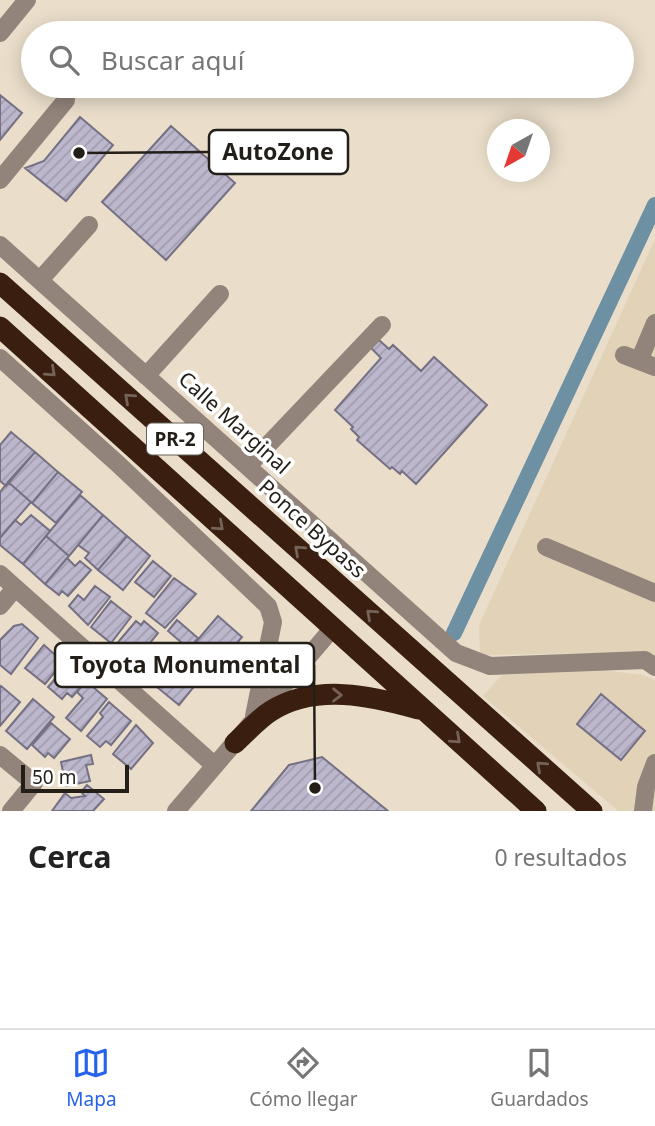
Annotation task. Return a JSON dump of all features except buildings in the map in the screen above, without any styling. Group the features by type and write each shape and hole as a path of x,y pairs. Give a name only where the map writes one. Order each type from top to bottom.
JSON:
{"highway":[{"name":"Ponce Bypass","path":"0,283 592,811"},
{"name":"PR-2","path":"0,327 536,811"},
{"path":"235,743 271,710 316,695 371,695 425,711"}],"street":[{"path":"0,33 27,0"},
{"path":"0,180 66,100"},
{"path":"40,280 89,225"},
{"name":"Calle Marginal","path":"0,245 456,653 490,666 645,660 655,667"},
{"path":"146,376 220,294"},
{"path":"639,361 655,323"},
{"path":"248,466 382,325"},
{"path":"0,358 118,464 268,606 273,622 254,716"},
{"path":"546,547 655,593"},
{"path":"0,573 214,765"},
{"path":"0,607 15,588"},
{"path":"176,811 235,743 254,716 332,629"},
{"path":"0,755 34,783 11,811"},
{"path":"643,811 646,787 655,763"}],"shaded area":[{"path":"655,239 655,661 636,655 586,653 480,655 479,625"},
{"path":"595,669 643,675 655,680 655,811 618,811 483,696 502,675"}],"waterway":[{"path":"454,633 655,205"}],"place":[{"name":"AutoZone","path":"79,153"},
{"name":"Toyota Monumental","path":"315,788"}]}
